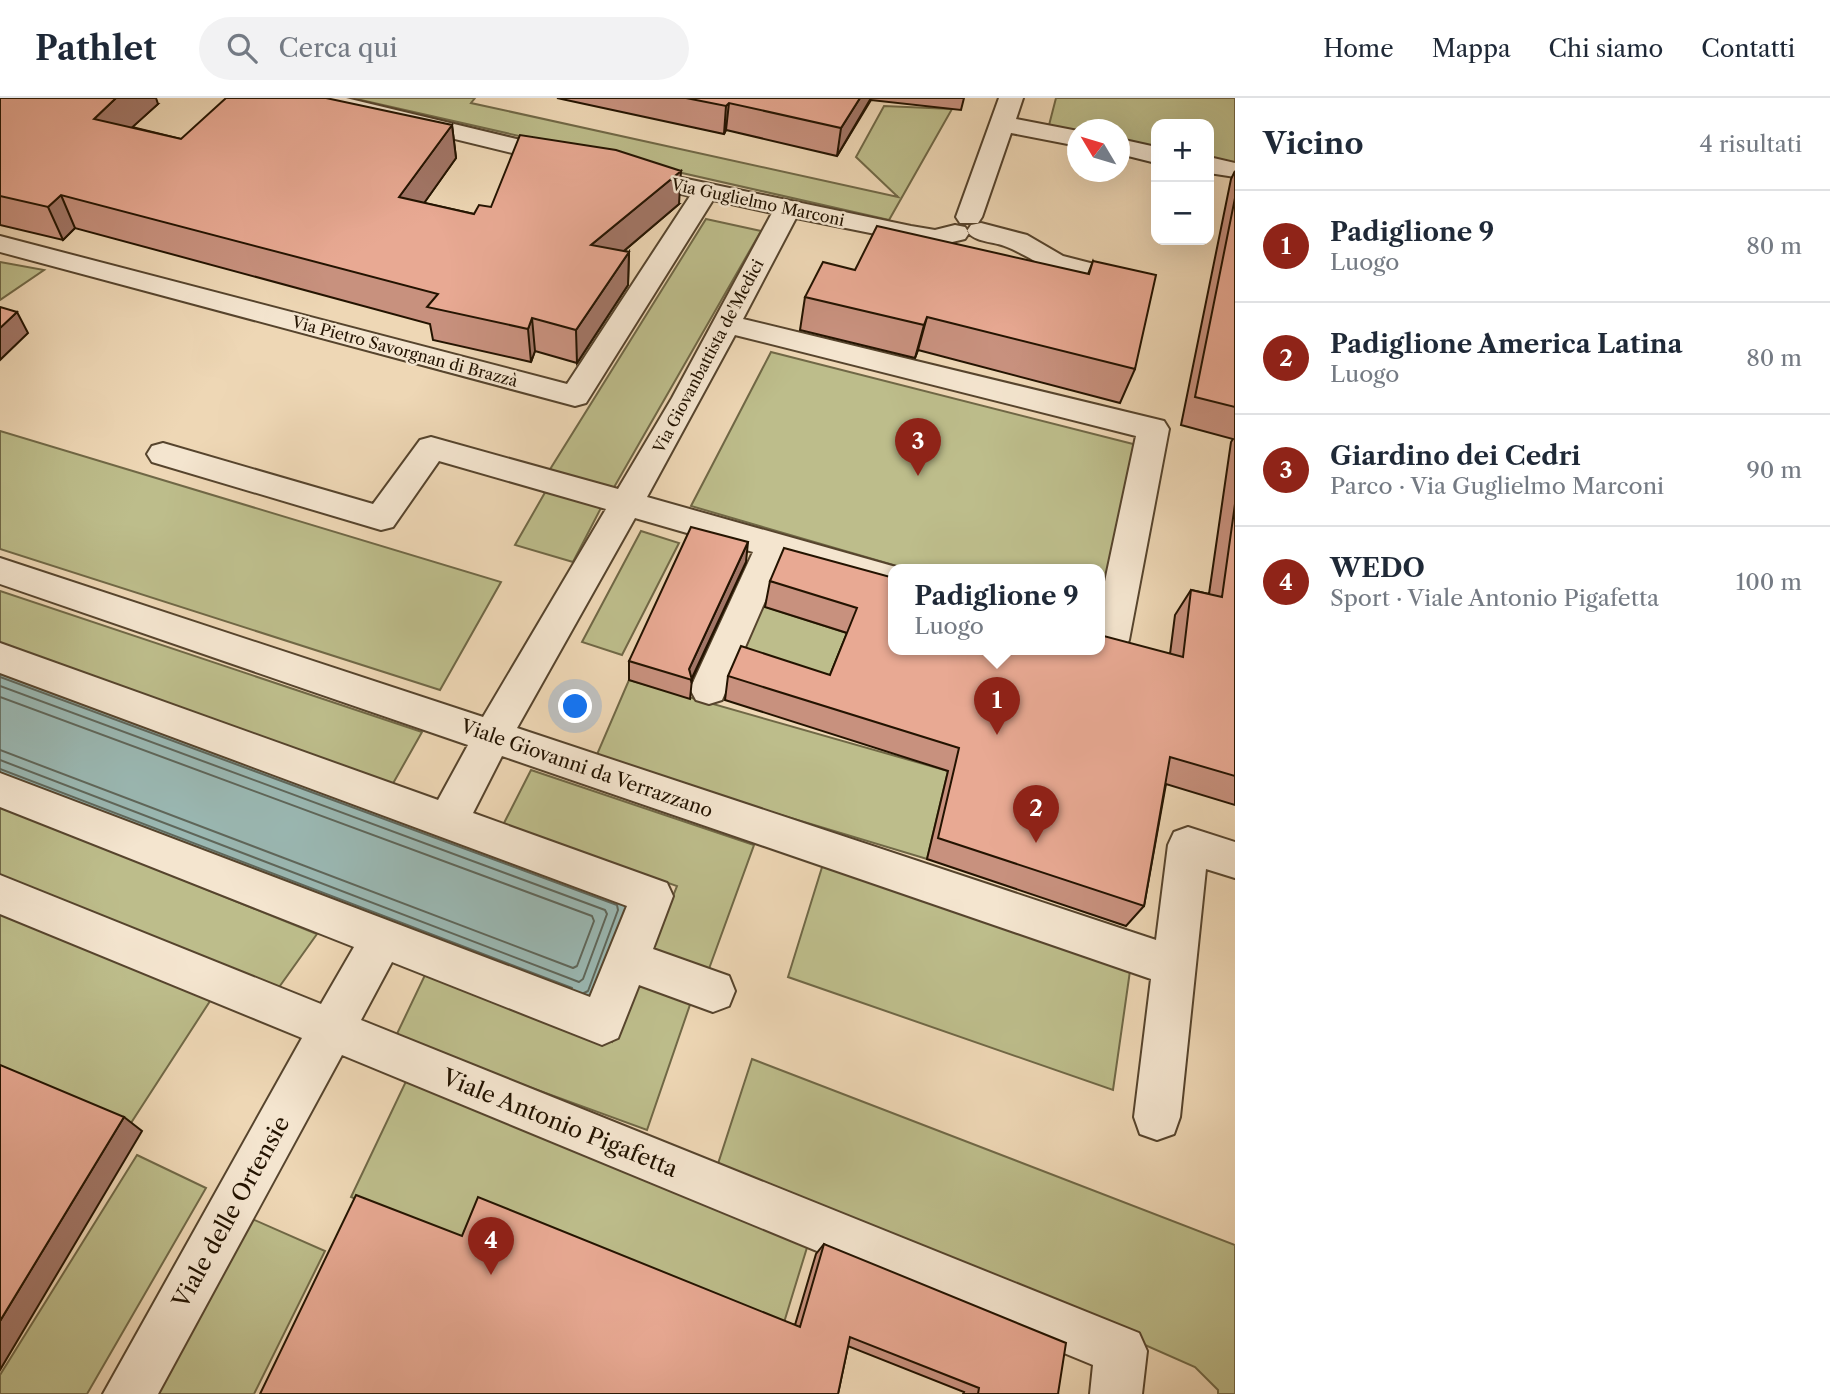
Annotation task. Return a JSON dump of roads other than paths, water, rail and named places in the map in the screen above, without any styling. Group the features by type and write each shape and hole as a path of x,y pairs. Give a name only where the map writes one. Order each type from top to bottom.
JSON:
{"street":[{"path":"316,98 588,163"},
{"path":"968,227 1011,98"},
{"path":"1002,124 1067,137"},
{"path":"1130,149 1151,154"},
{"name":"Via Guglielmo Marconi","path":"653,179 935,238 968,227 1017,241 1053,262 1088,271"},
{"name":"Via Pietro Savorgnan di Brazzà","path":"0,244 575,396 706,191"},
{"name":"Via Giovanbattista de'Medici","path":"449,820 492,737 628,503 787,209"},
{"path":"727,324 1153,429 1111,640 1105,638"},
{"path":"163,454 381,517 431,449 888,577"},
{"path":"709,689 773,545"},
{"name":"Viale Giovanni da Verrazzano","path":"0,570 1174,966"},
{"path":"0,658 652,896 602,1023 0,790"},
{"path":"1157,1116 1188,845 1235,860"},
{"name":"Viale Antonio Pigafetta","path":"0,894 333,1030 1119,1373"},
{"name":"Viale delle Ortensie","path":"129,1394 382,938"},
{"path":"627,960 713,991"}],"water":[{"path":"0,669 629,902 591,1003 0,775"}],"place":[{"name":"Giardino dei Cedri","path":"918,476"},
{"name":"Padiglione 9","path":"997,735"},
{"name":"Padiglione America Latina","path":"1036,843"},
{"name":"WEDO","path":"491,1275"}]}
